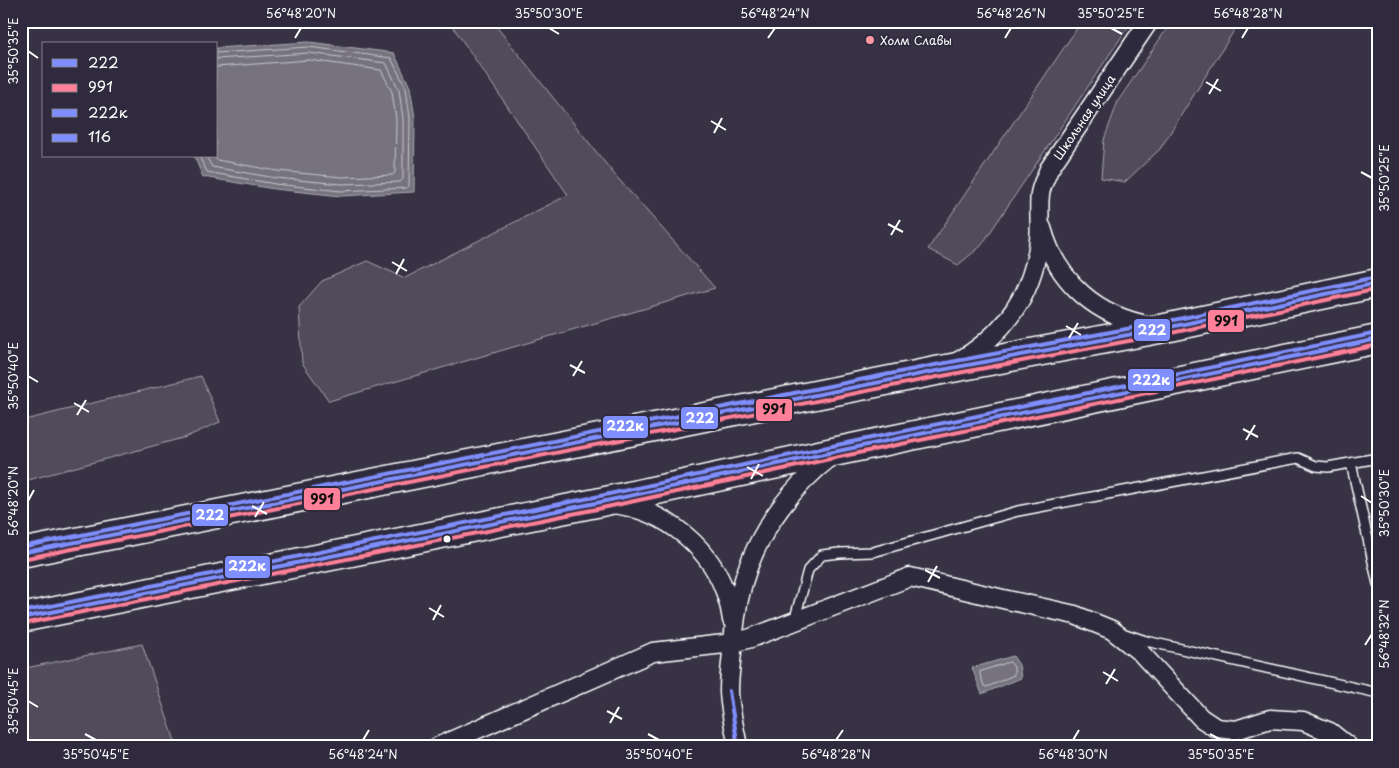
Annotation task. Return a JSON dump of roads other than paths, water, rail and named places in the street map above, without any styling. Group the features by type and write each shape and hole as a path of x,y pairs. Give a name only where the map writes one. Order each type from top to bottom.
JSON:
{"highway":[{"path":"21,553 936,371 1170,327 1378,283"},
{"path":"21,618 601,502 1378,339"}],"street":[{"name":"Школьная улица","path":"1040,221 1040,193 1048,169 1149,21"},
{"path":"1040,221 1052,255 1061,271 1072,285 1086,297 1100,308 1116,316 1152,326 1170,327"},
{"path":"936,371 971,354 987,342 1013,313 1031,279 1036,260 1040,221"},
{"path":"738,747 729,691 735,620 745,576 753,555 774,515 809,475 838,451"},
{"path":"601,502 643,510 681,531 696,545 710,562 721,580 732,622 733,643"},
{"path":"437,747 652,652 733,643 751,638 910,577 1076,615 1112,630 1141,653 1201,718 1216,728 1236,730 1270,719 1303,721 1330,732 1349,747"}],"lane":[{"path":"794,622 808,570 822,555 873,552 1018,511 1298,458 1316,466 1328,467 1378,458"},
{"path":"1351,463 1378,584"},
{"path":"1112,630 1146,640 1378,693"}],"water":[{"path":"309,42 394,53 410,87 415,118 414,192 341,196 274,189 203,177 195,158 218,158 218,48"},
{"path":"1013,656 1019,665 1021,678 982,694 972,668"}],"place":[{"name":"Холм Славы","path":"870,40"}]}
